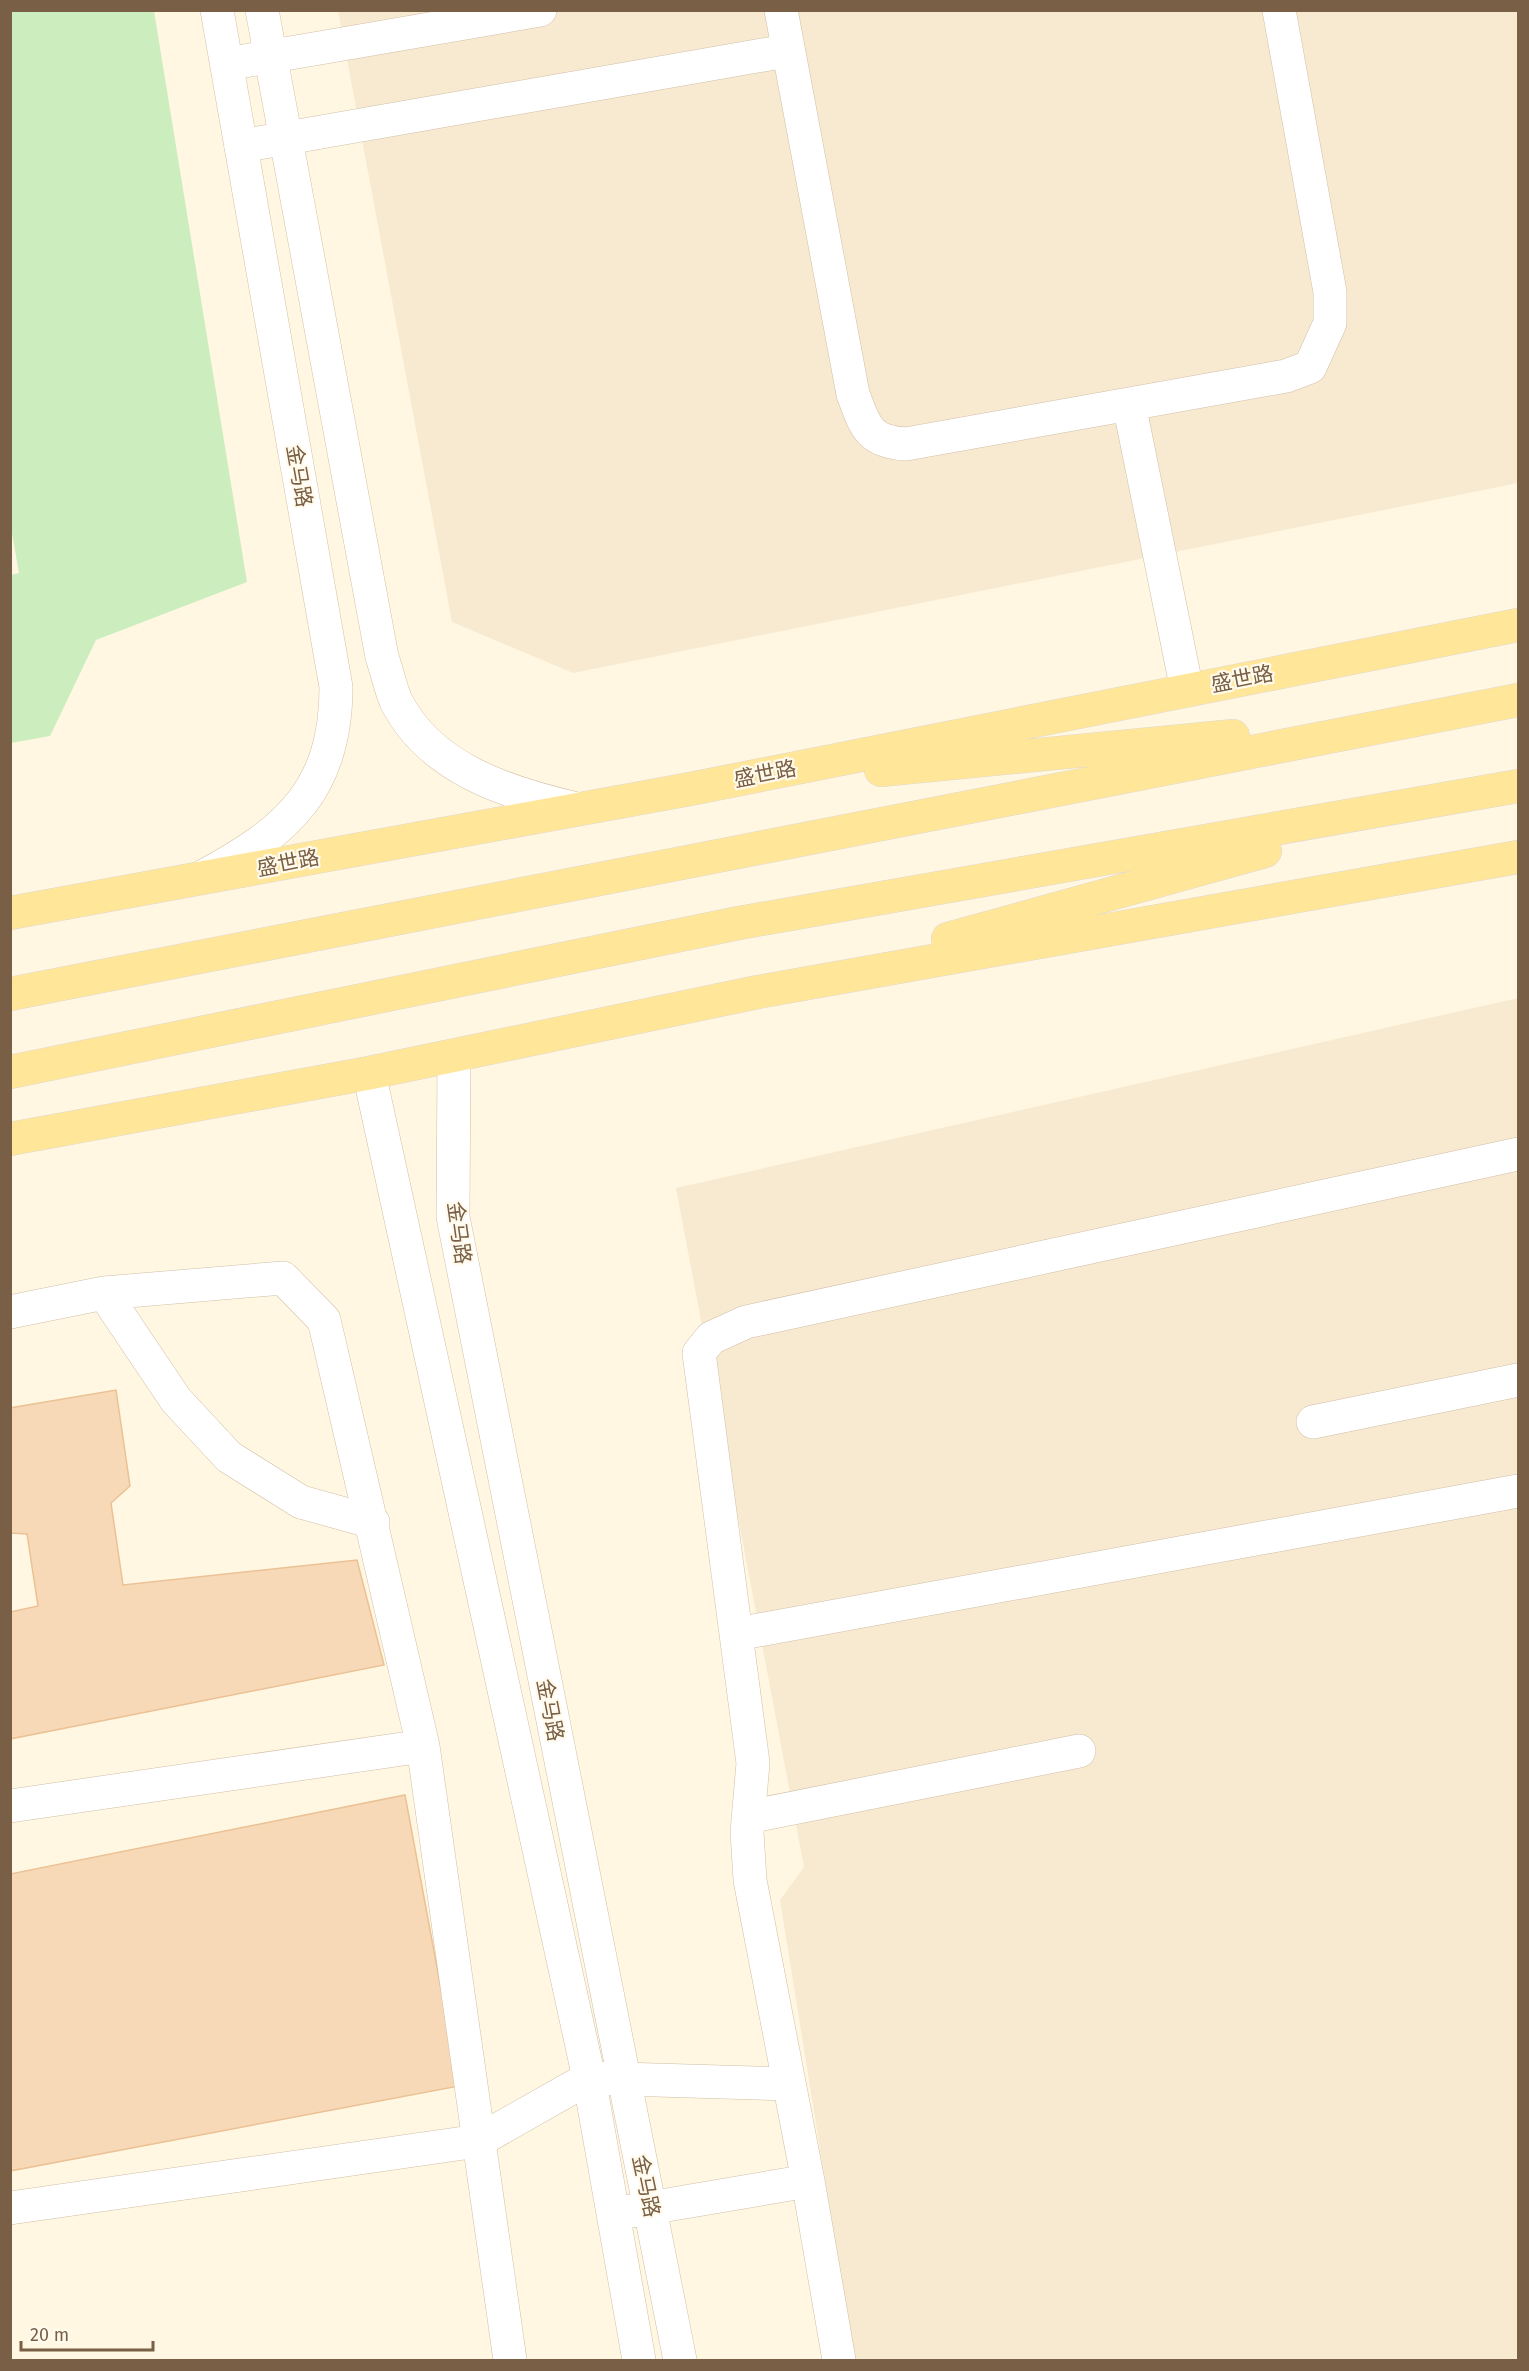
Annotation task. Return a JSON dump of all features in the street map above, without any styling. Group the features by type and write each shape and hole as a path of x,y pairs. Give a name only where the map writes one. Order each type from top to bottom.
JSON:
{"main road":[{"name":"盛世路","path":"10,913 690,789 1518,625"},
{"path":"10,994 1518,700"},
{"path":"690,789 1429,717"},
{"path":"10,1072 739,923 1518,786"},
{"path":"758,992 1446,800"},
{"path":"10,1140 369,1073 758,992 1518,857"}],"street":[{"name":"金马路","path":"195,881 268,838 297,809 322,770 330,751 336,717 336,687 218,10"},
{"path":"262,10 382,657 396,700 419,734 442,756 503,788 577,809"},
{"path":"227,64 540,10"},
{"path":"781,10 786,51 853,394 865,426 885,443 906,444 1286,376 1310,367 1330,323 1330,292 1280,10"},
{"path":"241,146 786,51"},
{"path":"1129,404 1187,690"},
{"name":"金马路","path":"454,1056 453,1216 622,2079 651,2207 680,2361"},
{"name":"金马路","path":"369,1073 589,2078 639,2361"},
{"path":"839,2361 808,2181 750,1880 747,1832 753,1763 699,1353 711,1338 746,1322 1518,1154"},
{"path":"10,1312 104,1293 283,1278 324,1320 373,1522 423,1746 510,2361"},
{"path":"104,1293 176,1400 229,1457 301,1502 373,1522"},
{"path":"1313,1422 1518,1380"},
{"path":"736,1634 1518,1491"},
{"path":"10,1806 423,1746"},
{"path":"748,1817 1079,1751"},
{"path":"10,2208 478,2141 589,2078 788,2084"},
{"path":"614,2214 808,2181"}],"shaded area":[{"path":"338,11 1518,11 1518,483 573,673 452,622"},
{"path":"1518,998 1518,2360 854,2360 780,1900 804,1867 676,1188"}],"green space":[{"path":"11,10 154,11 247,582 96,640 50,736 11,743 11,575 19,573 10,522"}],"building":[{"path":"116,1390 130,1486 111,1503 123,1585 357,1560 384,1665 10,1739 10,1612 38,1606 27,1534 10,1533 10,1408"},
{"path":"405,1795 459,2086 10,2171 10,1874"}]}
